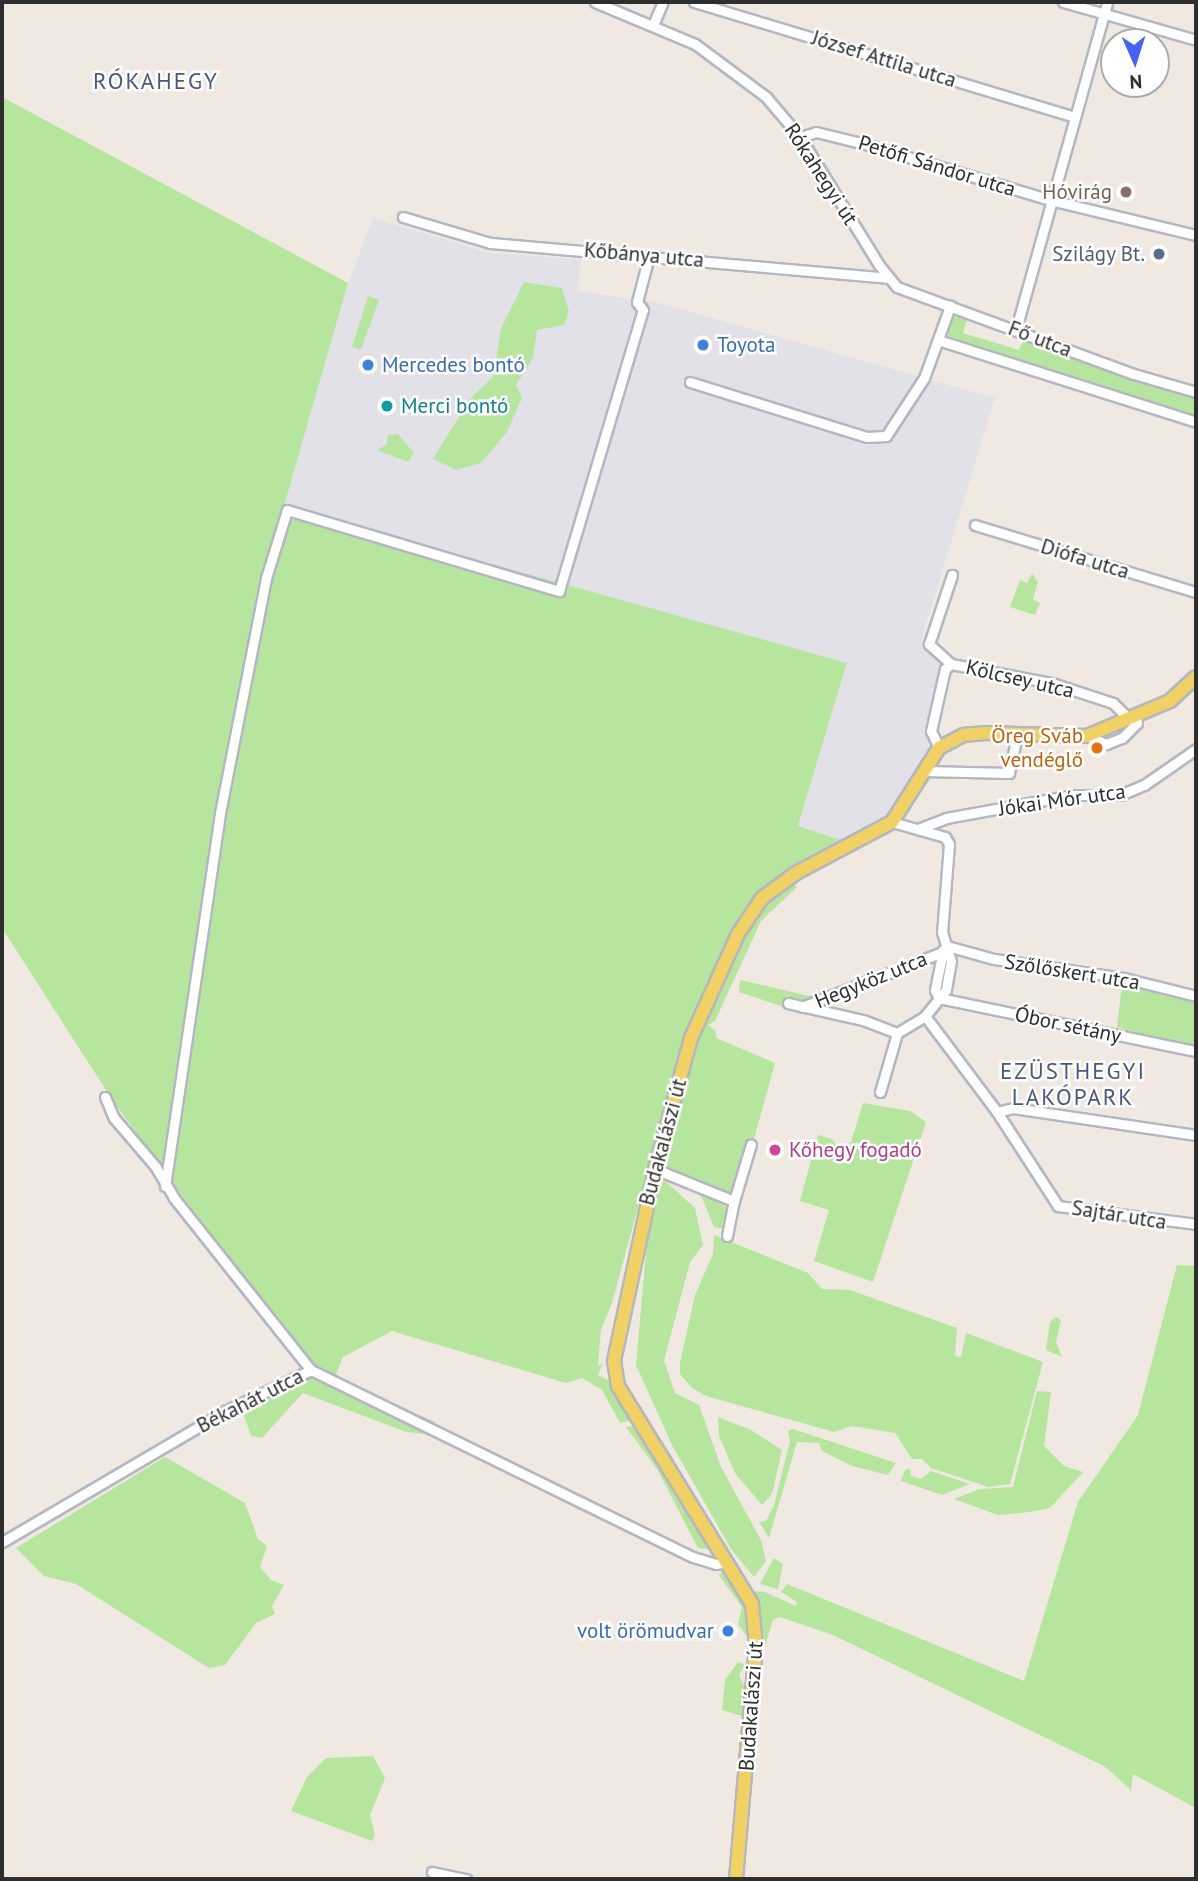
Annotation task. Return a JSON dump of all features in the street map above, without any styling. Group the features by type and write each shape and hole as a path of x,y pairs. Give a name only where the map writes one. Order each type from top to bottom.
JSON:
{"main road":[{"path":"939,748 963,735 1087,736 1170,701 1196,677"},
{"name":"Budakalászi út","path":"736,1879 756,1623 752,1604 639,1421 615,1374 617,1336 655,1169 691,1038 753,908 796,873 892,822 939,748"}],"street":[{"name":"Rókahegyi út","path":"595,2 620,7 727,65 766,97 800,137 888,278"},
{"path":"653,25 663,2"},
{"name":"József Attila utca","path":"694,2 1074,117"},
{"path":"1063,2 1196,40"},
{"path":"1016,329 1107,2"},
{"name":"Petőfi Sándor utca","path":"800,137 816,132 865,144 1050,201 1196,234"},
{"name":"Kőbánya utca","path":"403,217 490,243 888,278"},
{"path":"165,1186 220,813 265,578 287,510 559,591 643,310 636,302 649,256"},
{"name":"Fő utca","path":"888,278 909,292 1196,392"},
{"path":"690,382 867,437 886,436 924,378 950,306"},
{"name":"Fő utca","path":"938,340 1196,422"},
{"name":"Diófa utca","path":"975,525 1196,592"},
{"path":"951,664 929,644 952,575"},
{"name":"Kölcsey utca","path":"939,748 931,731 945,669 951,664 1052,683 1113,703 1133,717"},
{"path":"925,771 1009,774 1017,735"},
{"name":"Jókai Mór utca","path":"918,829 946,818 1072,795 1120,795 1144,785 1196,749"},
{"path":"880,1092 897,1033 925,1016 939,998 935,990 944,950 942,932 949,844 945,837 892,822"},
{"name":"Szőlőskert utca","path":"944,950 1124,978 1196,996"},
{"name":"Hegyköz utca","path":"802,1007 944,950"},
{"name":"Óbor sétány","path":"939,998 1196,1051"},
{"path":"788,1003 863,1020 897,1033"},
{"path":"925,1016 997,1112 1013,1108 1196,1135"},
{"name":"Békahát utca","path":"2,1542 225,1411 311,1370 165,1186 155,1166 114,1118 105,1097"},
{"name":"Sajtár utca","path":"997,1112 1058,1206 1180,1225 1196,1224"},
{"path":"727,1236 751,1144"},
{"path":"655,1169 734,1201"},
{"path":"311,1370 693,1557 716,1564 728,1563"},
{"path":"432,1872 466,1879"}],"shaded area":[{"path":"373,218 490,253 581,259 578,291 659,303 995,398 921,641 951,671 937,730 945,751 913,805 889,834 862,847 798,827 847,664 284,506 348,283"}],"green space":[{"path":"2,97 348,283 284,506 847,663 798,826 862,847 776,891 773,898 794,884 797,887 761,921 715,1021 708,1025 716,1031 716,1038 775,1063 754,1139 748,1144 732,1196 667,1171 663,1160 702,1031 684,1038 612,1303 601,1330 598,1366 603,1363 598,1375 611,1382 633,1420 620,1423 602,1390 582,1378 566,1383 392,1331 343,1357 335,1377 435,1422 426,1434 406,1432 303,1393 262,1438 251,1436 240,1404 310,1371 111,1098 2,928"},
{"path":"524,282 562,288 569,312 564,325 537,330 533,358 516,385 522,398 507,432 481,463 456,470 433,459 470,399 493,377 501,329"},
{"path":"368,296 379,300 361,350 352,347"},
{"path":"960,315 968,316 963,333 1019,350 1024,339 1150,384 1196,394 1196,416 951,337 947,334 950,320"},
{"path":"398,434 414,453 408,462 377,450 386,445 388,435"},
{"path":"1032,573 1038,582 1033,600 1040,603 1035,615 1010,607 1020,580 1027,583"},
{"path":"862,979 866,990 821,1011 787,1008 739,992 740,980 809,996"},
{"path":"1122,985 1196,1001 1196,1049 1117,1027"},
{"path":"863,1103 910,1111 926,1122 873,1282 814,1261 829,1210 800,1201 818,1135 832,1139 838,1148 851,1142"},
{"path":"665,1181 695,1208 703,1245 690,1262 664,1361 675,1393 699,1405 721,1467 761,1540 766,1561 754,1577 731,1549 672,1445 636,1365 649,1219 658,1184"},
{"path":"699,1191 727,1207 725,1229 714,1227"},
{"path":"714,1235 808,1273 822,1289 850,1290 957,1328 955,1356 961,1357 966,1333 1043,1362 1010,1484 988,1487 931,1468 922,1459 912,1459 895,1433 852,1426 834,1432 706,1396 692,1388 680,1374 680,1363 695,1295 713,1254"},
{"path":"1177,1265 1196,1266 1196,1808 1133,1774 1131,1790 1104,1766 833,1635 780,1617 773,1620 765,1646 760,1645 752,1591 765,1592 796,1606 797,1602 781,1592 787,1584 1024,1681 1078,1502 1138,1415"},
{"path":"1056,1317 1061,1320 1056,1342 1062,1357 1046,1350 1050,1322"},
{"path":"1037,1391 1051,1392 1044,1446 1064,1466 1083,1472 1050,1508 998,1515 954,1499 980,1489 1013,1487"},
{"path":"718,1417 751,1430 782,1450 772,1494 762,1505 735,1473 719,1436"},
{"path":"636,1426 691,1515 708,1549 698,1548 657,1469 626,1427"},
{"path":"793,1429 896,1463 888,1475 852,1466 822,1451 819,1443 797,1442 769,1538 759,1522 766,1521 774,1505 790,1441 788,1431"},
{"path":"165,1457 245,1503 258,1539 267,1546 260,1567 271,1580 284,1585 272,1606 275,1614 256,1623 225,1665 209,1668 76,1584 44,1576 16,1548"},
{"path":"910,1468 911,1476 921,1479 931,1471 970,1484 942,1495 901,1481 905,1470"},
{"path":"774,1558 783,1564 778,1589 760,1584"},
{"path":"723,1571 733,1577 748,1610 748,1638 738,1624 742,1607 719,1575"},
{"path":"738,1662 746,1665 739,1675 746,1689 742,1716 722,1710 725,1680"},
{"path":"373,1756 385,1778 370,1815 375,1835 372,1841 291,1811 307,1777 326,1758"}],"place":[{"name":"Hóvirág","path":"1126,192"},
{"name":"Szilágy Bt.","path":"1159,254"},
{"name":"Toyota","path":"703,345"},
{"name":"Mercedes bontó","path":"368,365"},
{"name":"Merci bontó","path":"387,406"},
{"name":"Öreg Sváb vendéglő","path":"1097,748"},
{"name":"Kőhegy fogadó","path":"775,1150"},
{"name":"volt örömudvar","path":"728,1631"}],"district":[{"name":"RÓKAHEGY","path":"156,81"},
{"name":"EZÜSTHEGYI LAKÓPARK","path":"1073,1084"}]}
